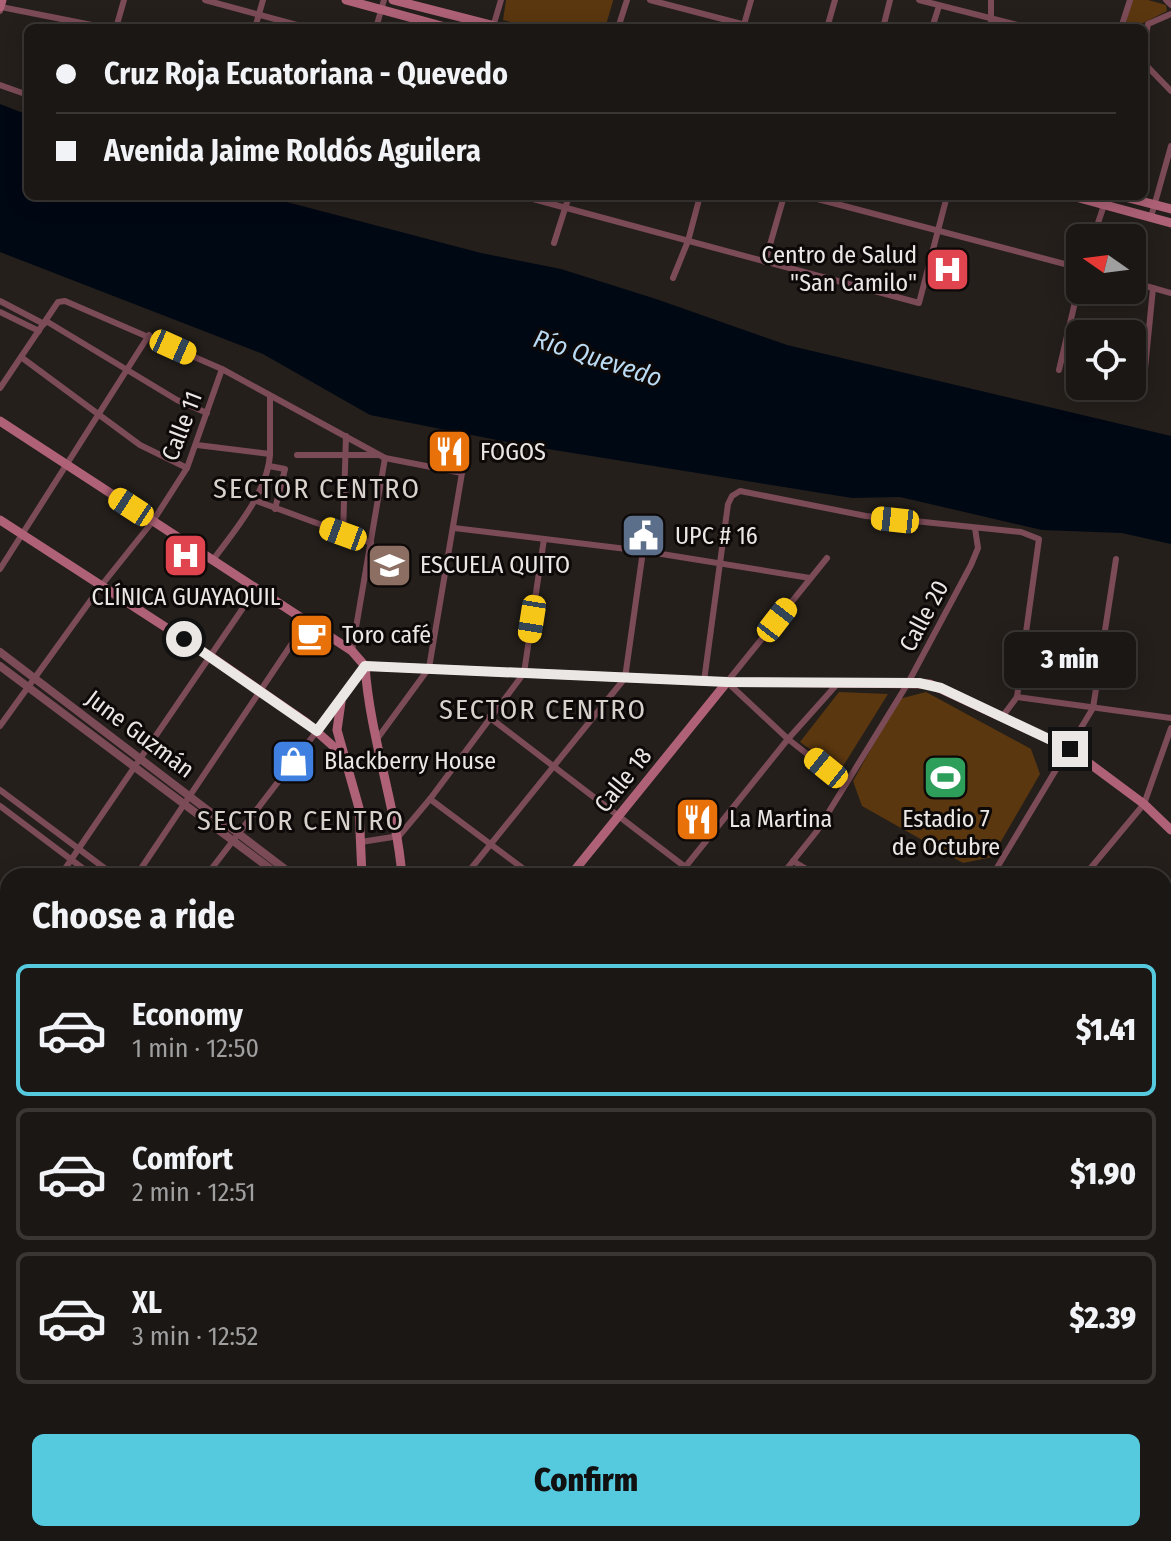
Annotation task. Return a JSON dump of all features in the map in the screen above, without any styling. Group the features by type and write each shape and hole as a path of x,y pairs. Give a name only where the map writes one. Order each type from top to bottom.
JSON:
{"main road":[{"path":"0,8 2,0"},
{"path":"346,0 383,5 438,24"},
{"path":"393,0 485,24"},
{"path":"1106,200 1171,223"},
{"path":"1138,200 1171,209"},
{"path":"0,421 352,651 365,666 367,695 399,836 401,868"},
{"path":"0,520 260,690 317,731 342,754"},
{"path":"365,666 727,682 908,683 941,688 1070,749 1144,804 1171,830"},
{"path":"317,731 365,666"},
{"name":"Calle 18","path":"577,868 727,682"},
{"path":"341,702 337,730 355,788 362,868"}],"street":[{"path":"117,24 124,0"},
{"path":"205,0 293,24"},
{"path":"256,24 263,0"},
{"path":"497,24 501,0"},
{"path":"619,24 627,0"},
{"path":"650,0 737,24"},
{"path":"745,24 751,0"},
{"path":"828,24 835,0"},
{"path":"884,24 890,0"},
{"path":"919,0 1011,24"},
{"path":"991,0 992,24"},
{"path":"1122,24 1130,0"},
{"path":"1166,0 1171,5"},
{"path":"933,24 939,6"},
{"path":"0,8 87,24"},
{"path":"1148,25 1171,14"},
{"path":"56,24 57,18"},
{"path":"1148,67 1170,88"},
{"path":"0,85 24,94"},
{"path":"1151,217 1171,146"},
{"path":"539,200 919,303 946,200"},
{"path":"554,243 567,200"},
{"path":"673,278 688,241 699,200"},
{"path":"765,262 783,200"},
{"path":"822,200 1066,264"},
{"path":"1098,224 1106,200"},
{"path":"1146,286 1171,293"},
{"path":"1146,359 1153,288"},
{"path":"0,301 45,323 177,400 207,413"},
{"path":"0,388 58,302 65,301 222,369 382,457"},
{"path":"1059,370 1075,304"},
{"path":"0,312 39,331"},
{"path":"0,569 149,335"},
{"path":"21,357 140,445 187,468"},
{"name":"Calle 11","path":"0,726 101,586 153,521 187,468 222,369"},
{"path":"213,560 254,500 269,466 270,396"},
{"path":"343,534 346,436"},
{"path":"197,445 270,454"},
{"path":"297,455 382,457 462,473 429,668 377,739"},
{"path":"352,651 382,457"},
{"path":"269,466 285,469 275,509"},
{"path":"704,681 728,504 732,496 740,491 866,516 1021,532 1039,539 1017,697 1002,717"},
{"path":"254,500 371,543"},
{"path":"454,528 643,551 810,578"},
{"name":"Calle 20","path":"787,868 817,831 908,683 971,565 978,548 975,528"},
{"path":"361,842 399,836 524,673 544,539"},
{"path":"471,868 625,678 643,551"},
{"name":"Calle 18","path":"727,682 827,558"},
{"path":"997,868 1093,708 1116,559"},
{"path":"66,868 256,589"},
{"path":"141,868 307,621"},
{"name":"June Guzmán","path":"0,652 271,868"},
{"name":"June Guzmán","path":"0,666 138,764"},
{"path":"727,682 788,739 844,783"},
{"path":"685,866 788,739 839,682"},
{"path":"1017,697 1171,718"},
{"path":"489,717 687,868"},
{"path":"1091,868 1144,804 1171,728"},
{"path":"212,868 317,731"},
{"path":"0,790 104,868"},
{"path":"430,799 522,868"},
{"path":"0,806 82,868"},
{"name":"June Guzmán","path":"236,838 282,868"},
{"path":"793,861 805,868"}],"shaded area":[{"path":"506,0 613,0 606,24 518,24 503,20"},
{"path":"1131,0 1148,0 1166,5 1167,11 1141,24 1126,24"},
{"path":"839,692 888,694 840,771 800,742"},
{"name":"Estadio 7 de Octubre","path":"926,692 1031,749 1040,774 992,857 963,863 862,806 853,781 899,699"}],"water":[{"name":"Río Quevedo","path":"0,104 24,113 24,200 279,200 481,253 561,269 787,345 1171,436 1171,544 1122,533 1042,530 900,497 852,498 523,445 370,415 263,354 0,252"}],"place":[{"name":"Centro de Salud \"San Camilo\"","path":"948,269"},
{"name":"FOGOS","path":"449,452"},
{"name":"UPC # 16","path":"644,536"},
{"name":"CLÍNICA GUAYAQUIL","path":"186,555"},
{"name":"ESCUELA QUITO","path":"389,565"},
{"name":"Toro café","path":"311,635"},
{"name":"Blackberry House","path":"293,761"},
{"name":"Estadio 7 de Octubre","path":"946,777"},
{"name":"La Martina","path":"698,819"}],"district":[{"name":"SECTOR CENTRO","path":"317,488"},
{"name":"SECTOR CENTRO","path":"543,709"},
{"name":"SECTOR CENTRO","path":"301,820"}],"route":[{"path":"184,639 317,731 365,666 727,682 930,684 1070,749"}]}
